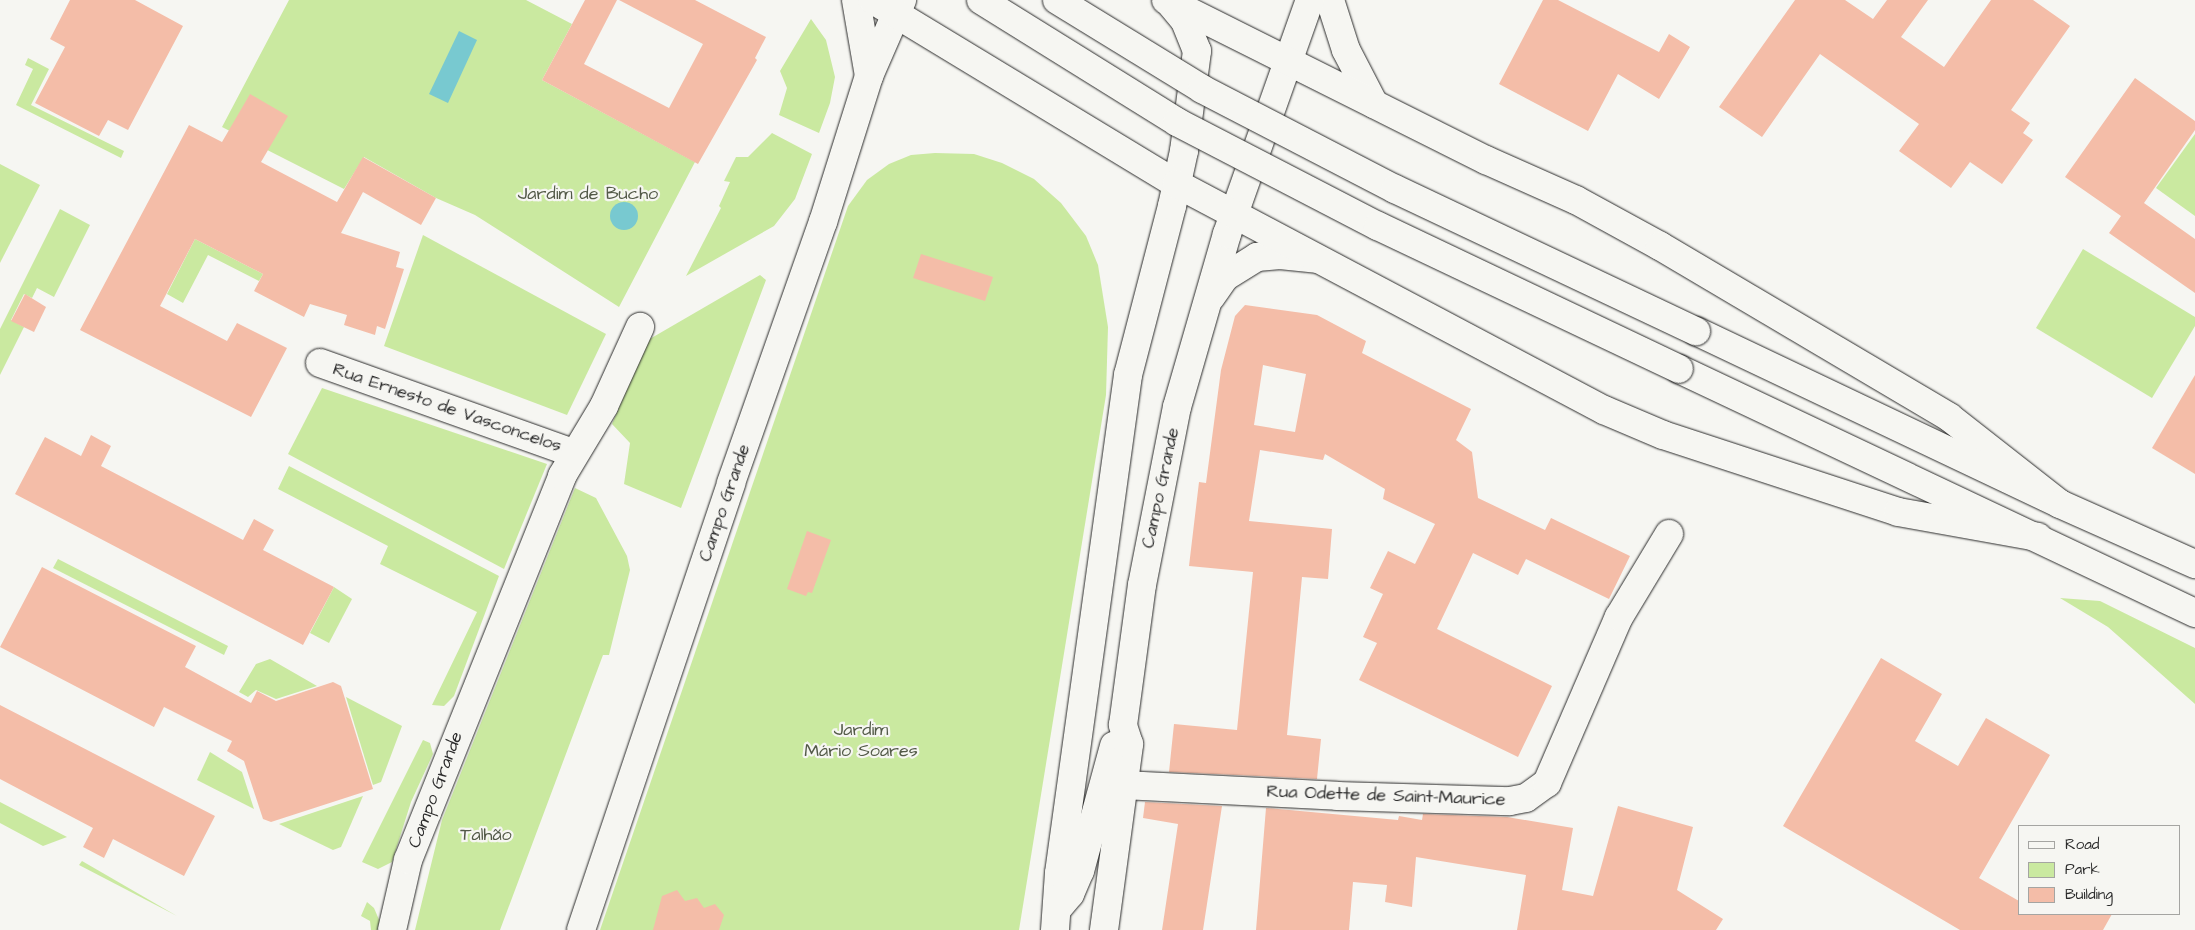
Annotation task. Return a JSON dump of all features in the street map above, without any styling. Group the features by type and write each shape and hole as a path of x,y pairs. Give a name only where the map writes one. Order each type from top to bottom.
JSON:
{"main road":[{"path":"856,0 869,76"},
{"path":"873,0 899,7 1177,184 1500,357 1631,423 1898,512 2038,536"},
{"path":"981,0 1186,126 1378,226 2038,536 2195,613"},
{"path":"1057,0 1202,89 1395,189 2060,504 2195,564"},
{"name":"Campo Grande","path":"1104,930 1129,744 1123,725 1149,542 1177,407 1234,215 1310,0"},
{"path":"1330,0 1346,50 1374,104"},
{"path":"1168,1 1486,160 1576,200 1669,251 1949,417 2060,504"},
{"path":"1056,919 1059,872 1128,375 1177,184 1197,50 1185,21 1168,1"},
{"name":"Campo Grande","path":"581,930 728,492 823,222 869,76 899,7"},
{"path":"1207,302 1225,277 1257,258 1280,254 1319,259"},
{"name":"Campo Grande","path":"392,930 408,860 573,453 604,406 640,326"},
{"name":"Rua Ernesto de Vasconcelos","path":"320,364 573,453"},
{"name":"Rua Odette de Saint-Maurice","path":"1123,785 1336,796 1510,801 1526,798 1547,783 1598,661 1619,617 1669,534"},
{"path":"1056,919 1080,871 1123,725"}],"green space":[{"name":"Jardim de Bucho","path":"289,0 526,0 572,24 542,80 695,162 619,307 475,215 436,198 364,157 344,189 222,127"},
{"path":"811,19 826,40 835,77 830,103 819,133 779,115 787,88 780,71"},
{"path":"28,58 49,69 31,105 124,151 121,158 16,105 33,69 25,65"},
{"path":"772,133 812,154 795,199 774,226 686,276 721,208 719,206 730,182 724,181 736,157 748,157"},
{"path":"2195,134 2195,216 2156,188"},
{"name":"Jardim Mário Soares","path":"935,153 974,154 1002,163 1034,179 1061,203 1086,236 1098,265 1108,327 1106,395 1019,930 600,930 848,206 867,180 889,164 911,155"},
{"path":"0,164 40,185 0,263"},
{"path":"60,209 90,225 54,297 37,288 32,298 24,294 11,320 24,327 0,375 0,329"},
{"path":"423,235 606,334 567,415 384,346"},
{"path":"195,239 263,274 259,281 208,255 183,303 167,294"},
{"path":"2083,249 2195,317 2195,326 2152,398 2036,328"},
{"path":"760,275 766,280 681,508 624,484 630,443 612,424 648,340"},
{"path":"322,388 547,464 504,569 288,454"},
{"path":"289,466 499,576 454,696 444,706 432,705 477,612 380,564 388,546 278,489"},
{"name":"Talhão","path":"575,488 596,498 627,556 630,570 609,655 603,655 500,930 415,930 442,820"},
{"path":"58,559 228,646 224,655 53,568"},
{"path":"334,587 352,599 329,643 310,633"},
{"path":"2060,598 2100,601 2195,648 2195,704 2108,627"},
{"path":"270,659 317,686 276,699 256,690 248,697 239,692 256,664"},
{"path":"346,697 402,726 381,782 373,785"},
{"path":"423,740 430,743 433,754 411,802 392,862 378,869 362,862"},
{"path":"210,752 242,772 254,809 197,780"},
{"path":"363,796 341,847 333,850 279,824"},
{"path":"0,802 67,837 43,846 0,823"},
{"path":"82,861 177,916 79,865"},
{"path":"367,902 374,908 380,922 378,930 371,930 370,921 361,916"}],"water":[{"path":"459,31 477,40 448,103 429,94"},
{"path":"624,202 634,206 638,216 634,226 624,230 614,226 610,216 614,206"}],"building":[{"path":"70,0 135,0 183,26 128,130 108,120 99,136 35,103 65,47 50,39"},
{"path":"585,0 617,0 584,64 669,108 703,44 619,0 695,0 766,37 755,58 757,60 698,164 542,80"},
{"path":"1543,0 1558,0 1659,52 1669,34 1690,47 1659,99 1618,74 1588,131 1499,84"},
{"path":"1795,0 1845,0 1873,19 1887,0 1928,0 1901,37 1944,67 1991,0 2033,0 2070,26 2011,110 2030,123 2023,133 2033,140 2002,184 1970,162 1951,188 1899,151 1919,124 1820,54 1762,137 1719,107"},
{"path":"2135,78 2195,121 2195,130 2144,203 2195,239 2195,293 2109,233 2121,216 2065,177"},
{"path":"250,94 288,116 261,162 337,202 363,157 436,198 421,225 363,192 341,233 400,252 396,267 404,269 385,329 377,326 375,335 344,325 347,315 310,304 304,317 254,291 263,274 195,239 160,306 227,341 237,323 287,348 251,417 80,330 189,125 222,142"},
{"path":"921,254 993,277 985,301 913,278"},
{"path":"25,294 46,307 34,332 11,321"},
{"path":"1245,305 1317,315 1366,341 1362,353 1471,409 1456,440 1472,452 1478,498 1545,530 1551,518 1630,556 1609,599 1526,559 1518,575 1473,553 1437,629 1552,686 1518,757 1359,680 1377,643 1363,637 1383,594 1370,588 1388,551 1415,564 1435,524 1383,499 1385,489 1325,454 1323,460 1260,450 1249,521 1332,529 1328,579 1302,577 1287,735 1321,739 1317,779 1169,772 1174,724 1237,730 1253,572 1189,566 1199,482 1206,483 1221,370 1235,316","holes":["1263,365 1306,374 1295,432 1254,425"]},
{"path":"2195,375 2195,474 2152,448"},
{"path":"91,435 111,446 101,466 243,540 254,519 274,530 263,550 334,587 303,645 15,494 45,437 81,456"},
{"path":"807,531 831,540 812,593 808,592 806,596 787,589"},
{"path":"42,567 196,646 185,667 251,703 257,691 276,701 333,682 341,686 373,789 271,822 263,819 244,761 227,751 232,741 164,707 154,727 0,647"},
{"path":"1881,658 1942,694 1915,741 1958,766 1986,718 2050,755 1979,878 2018,900 2018,915 2111,915 2103,930 1960,930 1783,826"},
{"path":"0,705 215,816 184,876 113,839 104,858 83,847 93,828 0,779"},
{"path":"1145,802 1222,806 1203,930 1162,930 1178,824 1143,818"},
{"path":"1618,806 1693,827 1677,890 1723,919 1716,930 1517,930 1526,875 1416,857 1412,907 1385,902 1387,885 1353,882 1349,930 1256,930 1266,808 1398,820 1399,816 1422,820 1423,814 1507,817 1573,828 1562,890 1593,896"},
{"path":"677,890 685,901 697,898 704,908 715,904 724,915 719,930 653,930 662,896"}]}
